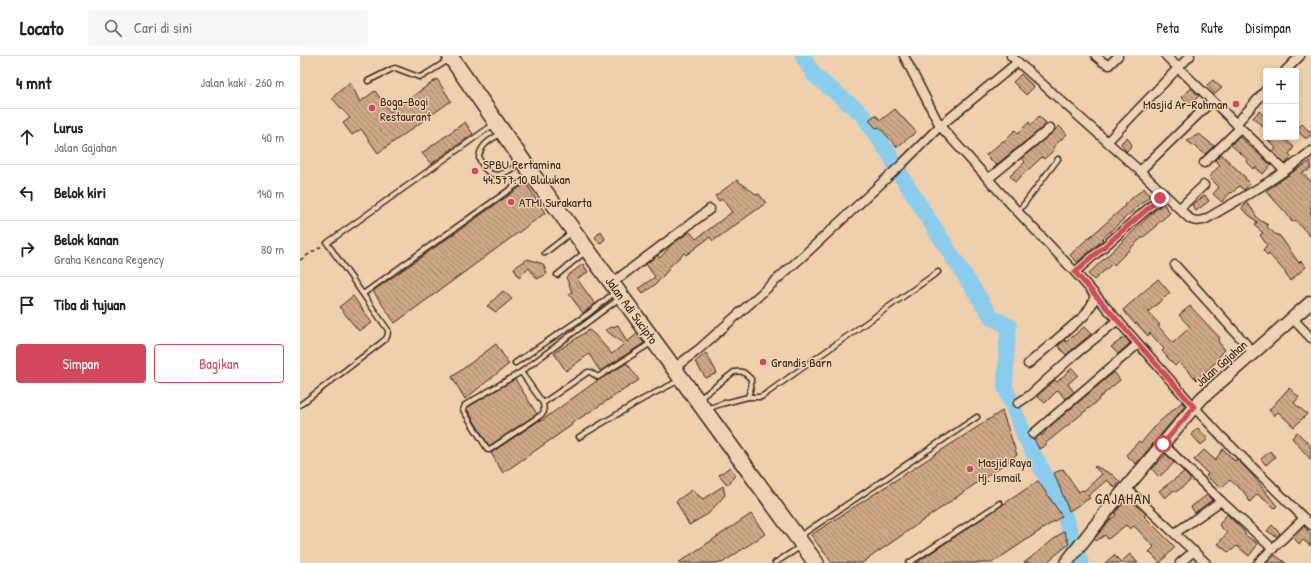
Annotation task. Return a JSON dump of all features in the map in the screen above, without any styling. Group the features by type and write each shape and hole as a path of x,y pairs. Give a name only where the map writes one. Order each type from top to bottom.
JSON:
{"highway":[{"name":"Jalan Adi Sucipto","path":"451,57 532,174 816,563"}],"street":[{"path":"904,56 940,126 1096,295 1194,407 1311,525"},
{"path":"1096,56 1109,65 1118,56"},
{"path":"1166,56 1285,171"},
{"path":"1108,142 1190,56"},
{"path":"1288,68 1300,56"},
{"path":"678,373 704,345 802,257 902,164 940,126 1015,59 1140,171 1190,219 1194,221 1200,221 1210,216 1285,171 1311,151"},
{"path":"1204,163 1238,126 1263,94"},
{"path":"1140,171 1212,101"},
{"path":"988,178 1050,128"},
{"path":"1180,208 1204,185"},
{"path":"1075,272 1160,198"},
{"path":"618,290 710,209"},
{"path":"1175,265 1254,354"},
{"path":"1028,364 1085,315 1096,295"},
{"name":"Jalan Gajahan","path":"1069,560 1126,488 1202,398 1254,354 1311,302"},
{"path":"1293,319 1311,338"},
{"path":"1018,402 1030,395 1072,356 1118,320"},
{"path":"1033,434 1138,344"},
{"path":"1163,444 1273,549"},
{"path":"1126,488 1206,563"},
{"path":"1175,533 1221,501"},
{"path":"1258,563 1304,518"},
{"path":"1180,563 1194,551"}],"lane":[{"path":"368,81 395,68 416,76 423,76 451,57"},
{"path":"499,127 481,149 480,158 483,164 490,172 501,175 512,170 523,160"},
{"path":"300,405 386,339 388,335 388,330 327,243 499,127"},
{"path":"1018,212 1058,159"},
{"path":"363,294 532,174"},
{"path":"545,253 574,230"},
{"path":"557,275 588,250"},
{"path":"701,405 721,404 748,397 761,397 938,272"},
{"path":"515,363 588,314 618,290"},
{"path":"521,372 543,403 544,412 489,450 486,449 464,410 465,405 521,372 618,290"},
{"path":"543,403 588,372 598,377 654,340"},
{"path":"701,405 734,372 740,370 751,379 751,387 748,397"},
{"path":"579,436 643,399 678,373"},
{"path":"776,563 801,541 977,417"},
{"path":"908,563 1000,504"}],"path":[{"path":"300,260 327,243"}],"building":[{"path":"1021,74 1034,87 1026,95 1013,82"},
{"path":"437,79 451,101 378,153 361,129 352,135 343,123 350,118 332,98 350,82 360,102 375,91 390,112"},
{"path":"1213,80 1222,88 1215,94 1207,85"},
{"path":"1192,88 1199,96 1190,104 1181,97"},
{"path":"895,109 916,132 897,147 879,127 876,128 869,120 875,115 881,120"},
{"path":"1259,111 1263,115 1263,126 1253,118"},
{"path":"1039,116 1047,124 996,165 986,155 1015,130 1018,133 1029,122 1031,125"},
{"path":"465,122 473,134 431,164 422,153"},
{"path":"1302,124 1311,133 1311,135 1305,138 1299,133 1299,127"},
{"path":"1059,126 1067,134 1053,147 1055,149 1044,159 1042,157 1015,182 1010,176 1025,162 1022,158"},
{"path":"1199,134 1214,146 1205,154 1187,141"},
{"path":"1239,136 1271,165 1263,174 1255,167 1254,169 1247,162 1248,160 1231,145"},
{"path":"1127,137 1132,145 1126,152 1121,143"},
{"path":"1268,140 1286,140 1294,147 1289,154 1292,157 1285,164 1273,152 1276,148"},
{"path":"1221,154 1246,178 1245,179 1250,184 1244,190 1239,186 1222,202 1213,194 1219,187 1209,177 1220,165 1215,160"},
{"path":"1311,161 1311,169 1302,173 1311,181 1311,237 1295,220 1292,222 1287,214 1266,191"},
{"path":"737,180 757,195 759,194 766,203 713,241 710,237 686,255 684,253 668,268 669,269 656,284 643,293 639,288 655,277 646,264 658,255 660,258 672,244 690,232 696,239 732,212 722,199 719,201 715,196"},
{"path":"526,183 545,213 395,323 373,291"},
{"path":"1144,188 1150,196 1102,239 1103,240 1077,262 1070,255 1125,206 1124,205"},
{"path":"1205,195 1209,201 1196,211 1192,205"},
{"path":"1246,202 1258,219 1268,225 1267,227 1275,234 1280,236 1299,263 1301,261 1306,267 1290,281 1286,273 1269,254 1268,256 1263,250 1267,245 1260,235 1263,233 1255,226 1257,222 1242,209"},
{"path":"1163,203 1170,213 1137,242 1114,265 1112,264 1094,280 1088,274"},
{"path":"601,231 605,239 600,244 595,237"},
{"path":"528,259 543,264 547,274 537,279 529,268 519,278 514,268"},
{"path":"583,264 588,272 577,279 595,304 583,313 569,294 572,292 566,277"},
{"path":"1158,279 1170,293 1148,312 1173,343 1190,327 1179,315 1190,306 1220,338 1218,341 1225,350 1217,359 1218,360 1197,380 1179,362 1175,366 1162,351 1164,349 1150,333 1148,336 1123,310"},
{"path":"503,291 512,299 496,312 487,306"},
{"path":"353,296 372,323 359,331 339,307"},
{"path":"618,325 627,342 637,334 644,343 600,371 589,354 566,371 554,353 589,330 612,354 624,344 605,330"},
{"path":"1084,327 1091,334 1066,355 1058,346 1065,340 1066,342"},
{"path":"1125,337 1130,343 1118,354 1111,347"},
{"path":"496,344 509,364 465,399 452,377"},
{"path":"706,353 717,373 706,378 695,362"},
{"path":"627,363 639,380 571,424 572,425 503,473 491,453 540,420 541,421 598,380"},
{"path":"1072,368 1078,375 1068,384 1074,392 1065,399 1058,390 1045,403 1037,396 1055,380 1057,382"},
{"path":"1114,372 1120,380 1098,399 1099,400 1046,443 1046,445 1039,449 1034,439 1041,434 1042,436 1048,428"},
{"path":"515,379 537,414 489,446 467,409"},
{"path":"1289,388 1299,397 1294,403 1307,414 1294,427 1278,412 1274,416 1269,410"},
{"path":"1182,402 1185,406 1136,464 1126,455 1139,441 1141,443 1159,422"},
{"path":"1002,411 1017,455 862,563 832,563 811,535"},
{"path":"1198,428 1208,439 1201,445 1191,434"},
{"path":"1297,432 1311,446 1311,460 1292,438"},
{"path":"1223,449 1235,461 1237,459 1254,477 1277,506 1275,508 1257,494 1250,502 1244,492 1230,480 1221,488 1206,476 1208,474 1194,460 1204,450 1215,460"},
{"path":"1270,451 1275,457 1266,465 1261,459"},
{"path":"1166,454 1174,463 1159,477 1152,469"},
{"path":"1095,466 1113,475 1120,482 1115,488 1107,480 1088,496 1090,498 1069,511 1054,473 1063,469 1079,492 1082,490 1084,491 1102,474 1094,467"},
{"path":"730,467 735,475 728,485 719,475"},
{"path":"1184,472 1190,481 1176,492 1174,490 1165,498 1159,491"},
{"path":"1038,481 1062,516 992,563 916,563"},
{"path":"723,486 725,495 708,514 689,525 676,501 692,490 703,499"},
{"path":"1207,495 1212,500 1195,513 1191,507"},
{"path":"1128,497 1146,514 1144,516 1175,547 1160,563 1149,552 1154,547 1134,526 1130,529 1126,525 1108,539 1105,535 1096,541 1094,539 1116,515 1115,513"},
{"path":"751,514 765,534 722,563 678,563"},
{"path":"1227,514 1245,532 1245,535 1257,543 1256,547 1249,556 1237,546 1228,552 1218,544 1227,533 1219,525"},
{"path":"1272,525 1280,533 1277,537 1267,531"},
{"path":"1304,526 1311,535 1311,546 1303,540 1299,544 1294,538"},
{"path":"1064,531 1069,544 1046,563 1024,563"},
{"path":"1130,554 1138,563 1105,563 1114,555 1121,562"},
{"path":"1275,555 1286,563 1266,563"}],"waterway":[{"path":"803,56 814,75 862,114 890,155 898,171 992,318 1009,326 1005,387 1025,437 1061,506 1081,563"}],"place":[{"name":"Masjid Ar-Rohman","path":"1236,104"},
{"name":"Boga-Bogi Restaurant","path":"372,108"},
{"name":"SPBU Pertamina 44.577.10 Blulukan","path":"475,171"},
{"name":"ATMI Surakarta","path":"511,202"},
{"name":"Grandis Barn","path":"763,362"},
{"name":"Masjid Raya Hj. Ismail","path":"970,469"}],"district":[{"name":"GAJAHAN","path":"1123,499"}],"route":[{"path":"1160,198 1075,272 1194,407 1163,444"}]}
